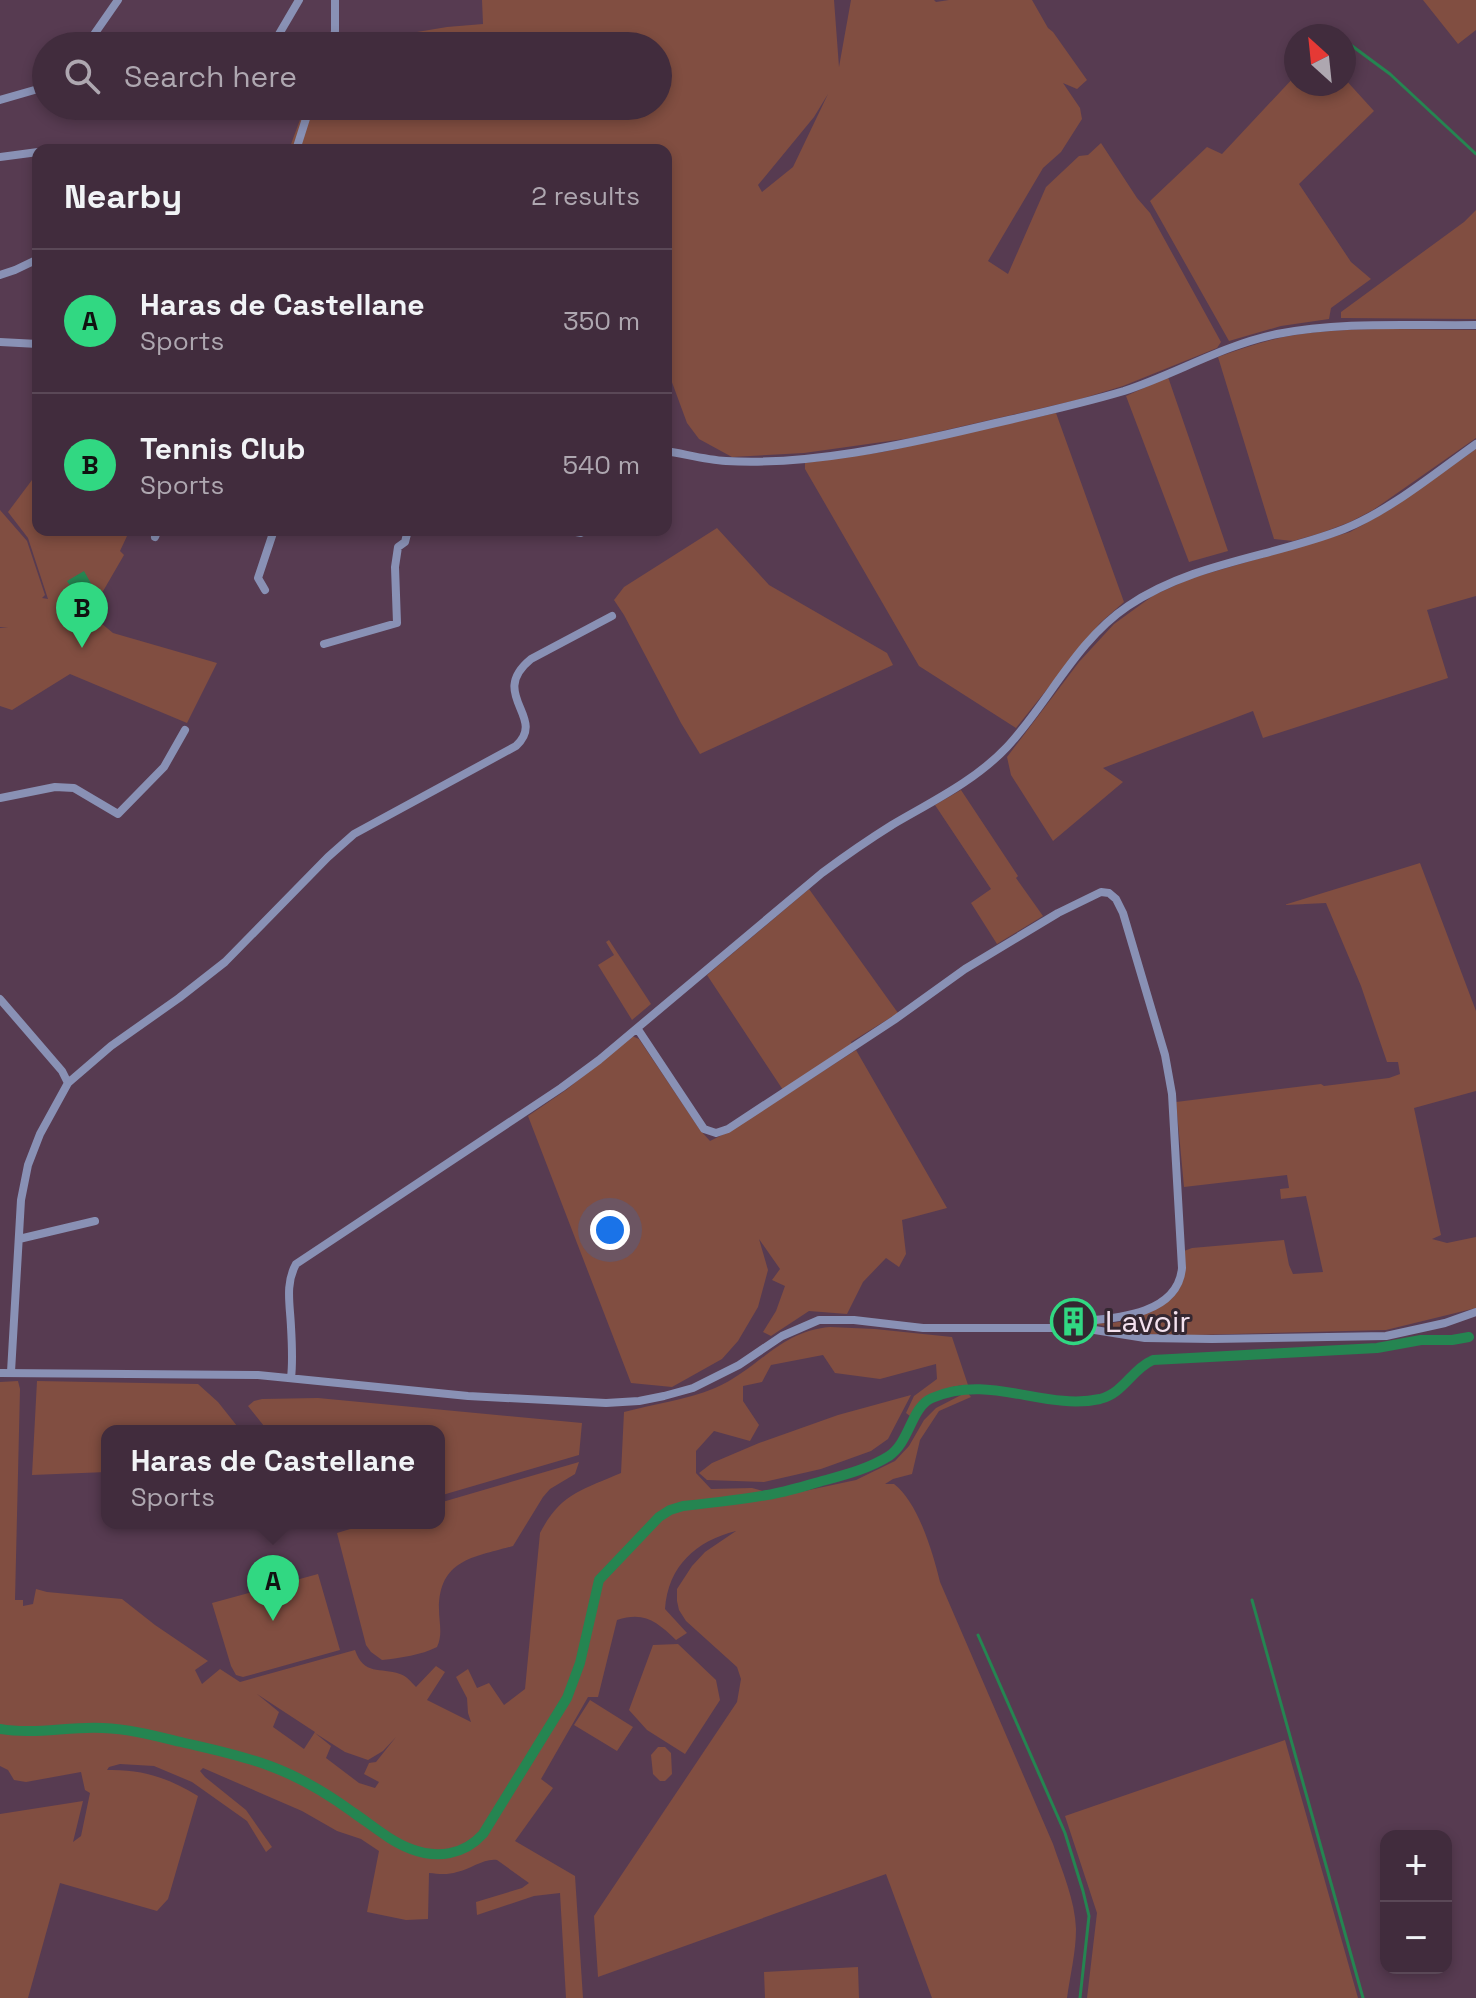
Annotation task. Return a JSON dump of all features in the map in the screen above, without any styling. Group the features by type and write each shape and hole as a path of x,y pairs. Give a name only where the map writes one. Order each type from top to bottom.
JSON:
{"street":[{"path":"96,32 118,0"},
{"path":"280,32 299,0"},
{"path":"335,0 335,32"},
{"path":"0,100 32,91"},
{"path":"298,144 306,120"},
{"path":"0,157 32,153"},
{"path":"0,275 32,262"},
{"path":"672,452 722,461 751,462 856,452 1083,403 1128,389 1226,348 1276,334 1334,326 1476,325"},
{"path":"0,342 32,344"},
{"path":"291,1378 293,1356 289,1279 296,1264 561,1088 822,873 985,767 1007,748 1084,647 1127,606 1188,575 1316,539 1356,523 1386,507 1476,444"},
{"path":"265,590 258,578 272,536"},
{"path":"324,644 397,623 395,567 398,547 405,542 406,536"},
{"path":"11,1372 21,1200 28,1165 40,1134 68,1083 111,1046 225,962 310,874 354,834 516,746 527,730 514,695 516,676 522,667 531,659 612,616"},
{"path":"0,798 55,787 74,788 118,814 164,767 185,730"},
{"path":"637,1028 704,1129 716,1133 765,1106 965,969 1033,927 1101,892 1109,893 1123,913 1168,1067 1182,1268 1177,1286 1164,1300 1125,1317 1085,1321 1082,1328"},
{"path":"0,999 62,1071 68,1083"},
{"path":"19,1239 95,1221"},
{"path":"0,1373 258,1375 468,1396 606,1403 639,1401 693,1388 739,1365 782,1336 819,1320 854,1320 923,1328 1082,1328 1145,1338 1212,1339 1386,1336 1475,1315"}],"shaded area":[{"path":"482,0 834,0 839,67 851,0 1032,0 1048,28 1087,80 1077,89 1063,83 1080,108 1082,119 1061,152 1043,168 988,261 1008,274 1046,187 1079,156 1088,155 1101,143 1150,213 1221,342 1217,348 1123,386 1077,400 911,438 804,453 732,457 699,439 687,423 672,382 672,144 291,144 300,120 672,120 672,32 417,32 483,24","holes":["828,94 793,167 762,192 758,185 814,117"]},
{"path":"1423,0 1476,0 1476,30 1458,44"},
{"path":"1284,88 1284,96 1356,96 1356,91 1374,111 1299,184 1351,262 1371,279 1331,308 1329,319 1281,326 1229,341 1150,201 1207,147 1222,154"},
{"path":"1476,210 1476,319 1341,318 1341,312"},
{"path":"1476,330 1476,438 1373,510 1350,522 1293,541 1274,539 1218,357 1276,339 1318,332"},
{"path":"1168,377 1228,551 1189,562 1126,396"},
{"path":"1056,413 1124,602 1100,623 1016,728 919,666 805,469 805,463 883,452"},
{"path":"1476,449 1476,596 1427,610 1448,678 1263,738 1253,711 1103,768 1123,782 1053,841 1011,775 1007,757 1079,662 1114,624 1154,595 1192,578 1350,532 1389,510"},
{"path":"32,480 32,536 127,536 120,551 124,555 95,605 88,603 90,614 113,633 217,663 187,723 70,674 12,710 0,706 0,628 8,627 0,627 0,510 27,541 45,595 42,598 48,599 28,538 8,512"},
{"path":"717,528 769,585 887,653 893,665 700,754 614,600 624,587"},
{"path":"84,571 93,587 77,597 67,581"},
{"path":"961,790 1043,916 997,944 971,903 991,889 935,805"},
{"path":"1420,863 1476,1011 1476,1091 1414,1108 1441,1235 1432,1239 1447,1243 1476,1237 1476,1308 1386,1330 1194,1335 1148,1334 1094,1324 1132,1318 1169,1301 1182,1281 1184,1251 1192,1248 1284,1240 1293,1274 1323,1272 1306,1196 1281,1199 1280,1189 1289,1188 1287,1175 1184,1187 1176,1102 1389,1078 1400,1074 1398,1062 1387,1062 1361,986 1326,903 1284,905"},
{"path":"809,889 898,1013 783,1090 707,975"},
{"path":"609,940 651,1004 632,1020 598,965 614,955 606,942"},
{"path":"632,1036 639,1039 710,1141 856,1050 947,1208 902,1220 906,1254 899,1267 886,1258 863,1282 847,1314 809,1311 771,1336 763,1332 776,1311 785,1286 772,1280 780,1269 759,1239 768,1270 758,1307 738,1341 722,1359 672,1387 631,1383 528,1116 566,1090"},
{"path":"830,1327 875,1329 952,1337 968,1385 936,1394 910,1416 906,1413 914,1396 937,1379 936,1364 880,1379 835,1373 823,1355 771,1365 762,1382 743,1386 743,1401 759,1425 750,1441 714,1431 696,1451 696,1473 711,1489 752,1488 781,1496 856,1480 895,1461 936,1408 967,1392 971,1397 939,1411 920,1440 912,1474 885,1484 894,1484 903,1492 917,1515 940,1582 1053,1844 1068,1886 1076,1929 1067,1998 932,1998 886,1874 598,1977 594,1916 737,1702 741,1679 737,1667 686,1621 677,1601 677,1589 692,1566 705,1552 736,1531 708,1541 697,1549 678,1568 672,1580 665,1609 687,1633 676,1640 650,1620 635,1617 617,1620 598,1697 588,1697 541,1779 553,1788 515,1841 575,1876 583,1998 566,1998 560,1893 534,1896 477,1915 476,1902 529,1883 497,1860 454,1873 429,1873 428,1919 406,1920 367,1912 379,1851 361,1839 337,1831 302,1811 203,1768 200,1771 205,1777 246,1810 272,1847 266,1852 247,1821 192,1782 154,1766 120,1764 107,1770 155,1776 198,1796 168,1899 157,1911 60,1883 28,1998 0,1998 0,1814 83,1801 73,1842 81,1836 90,1793 85,1790 81,1772 26,1782 14,1780 8,1770 0,1766 0,1382 18,1381 20,1389 15,1600 23,1600 23,1606 33,1604 36,1589 122,1599 208,1661 195,1670 202,1684 220,1669 240,1682 355,1650 363,1664 402,1675 416,1687 436,1666 445,1672 427,1700 471,1722 467,1698 456,1677 468,1669 477,1688 489,1683 504,1705 525,1689 540,1533 556,1509 574,1494 621,1473 624,1412 715,1388 783,1343 812,1330","holes":["257,1694 315,1732 304,1749 273,1727 279,1712","315,1733 345,1752 368,1760 383,1751 396,1737 376,1762 369,1763 364,1774 379,1782 375,1788 359,1783 326,1758 331,1746"]},
{"path":"37,1381 198,1384 236,1425 101,1425 101,1472 32,1475"},
{"path":"911,1395 888,1439 871,1451 821,1469 764,1482 707,1480 699,1473 712,1463 759,1443 838,1415"},
{"path":"318,1398 582,1423 579,1455 445,1494 445,1425 263,1425 248,1406 262,1399"},
{"path":"579,1462 575,1474 550,1489 543,1497 513,1546 473,1558 452,1570 441,1592 437,1647 411,1656 382,1660 366,1645 337,1533 350,1529 445,1529 445,1501"},
{"path":"318,1574 340,1650 243,1677 236,1675 212,1603"},
{"path":"678,1644 716,1680 720,1700 685,1754 647,1730 629,1710 653,1645"},
{"path":"590,1700 633,1727 617,1751 574,1725"},
{"path":"1285,1740 1358,1998 1087,1998 1097,1913 1065,1816"},
{"path":"658,1747 665,1747 671,1753 672,1774 665,1781 660,1781 653,1774 651,1755"},
{"path":"858,1967 859,1998 765,1998 764,1972"}],"waterway":[{"path":"1356,49 1390,74 1476,154"},
{"path":"0,1729 133,1731 237,1755 303,1781 403,1846 431,1854 459,1851 483,1834 567,1698 580,1663 599,1580 659,1517 670,1510 782,1492 867,1467 896,1450 925,1403 954,1391 996,1390 1058,1400 1100,1399 1115,1392 1153,1360 1377,1348 1421,1340 1469,1337"},
{"path":"1252,1600 1363,1998"},
{"path":"978,1635 1065,1833 1083,1891 1089,1916 1080,1998"}],"place":[{"name":"Tennis Club","path":"82,648"},
{"name":"Lavoir","path":"1074,1321"},
{"name":"Haras de Castellane","path":"273,1621"}]}
